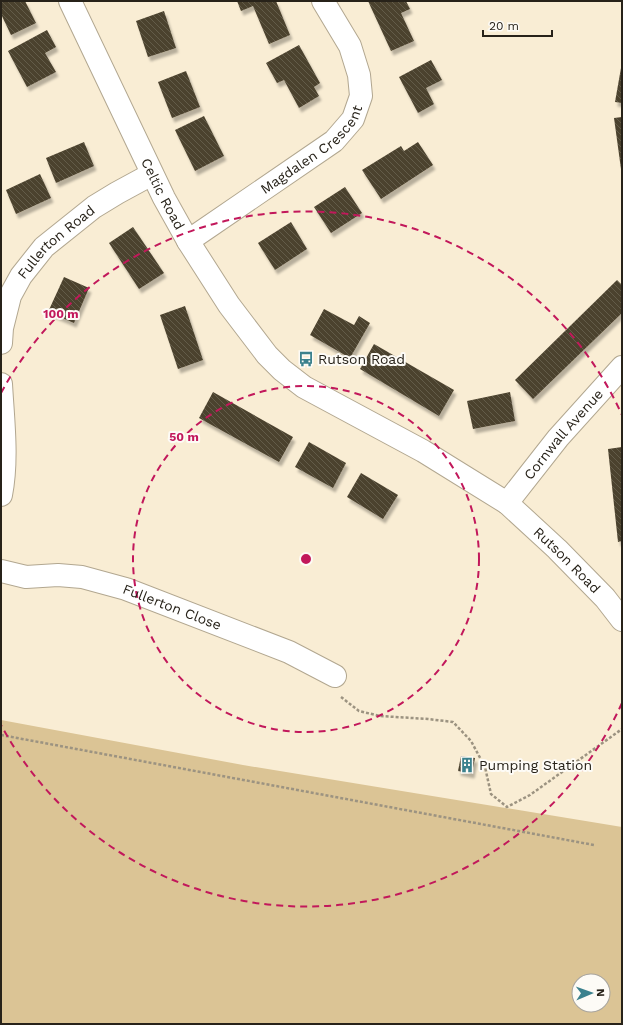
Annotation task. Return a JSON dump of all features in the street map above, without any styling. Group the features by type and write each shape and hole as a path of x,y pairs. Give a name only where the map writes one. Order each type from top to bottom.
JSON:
{"street":[{"name":"Celtic Road","path":"70,1 152,174 188,241 229,305 267,355 282,370"},
{"name":"Magdalen Crescent","path":"188,241 334,141 353,119 362,96 359,75 350,46 323,1"},
{"name":"Fullerton Road","path":"1,333 10,296 21,276 44,247 94,207 116,193 152,174"},
{"name":"Cornwall Avenue","path":"507,503 558,438 622,367"},
{"name":"Rutson Road","path":"282,370 304,387 423,451 507,503 557,549 604,598 622,620"},
{"path":"1,384 4,452 1,495"},
{"name":"Fullerton Close","path":"1,571 26,577 82,577 126,589 289,652 335,676"}],"path":[{"path":"335,676 341,697 359,711 380,716 453,722 471,741 485,767 491,794 507,808 530,795 622,729"},
{"path":"1,735 594,845"}],"shaded area":[{"path":"1,720 243,765 622,827 622,1024 1,1024"}],"building":[{"path":"1,1 25,1 36,23 11,35 1,14"},
{"path":"237,1 276,1 290,35 269,44 253,6 241,11"},
{"path":"368,1 406,1 410,9 401,13 414,41 391,51"},
{"path":"164,11 176,48 148,57 136,21"},
{"path":"47,30 56,47 45,53 56,72 27,87 8,51"},
{"path":"299,45 320,83 314,87 319,96 299,108 284,80 277,83 266,63"},
{"path":"431,60 442,80 426,88 434,104 418,113 399,77"},
{"path":"622,68 622,103 615,102"},
{"path":"186,71 200,107 172,118 158,82"},
{"path":"204,116 224,156 195,171 175,130"},
{"path":"622,117 622,168 621,169 614,118"},
{"path":"84,142 94,166 56,183 46,158"},
{"path":"418,142 433,165 381,199 362,170 401,146 404,151"},
{"path":"40,174 51,198 16,214 6,190"},
{"path":"345,187 362,213 331,233 314,207"},
{"path":"291,222 307,249 275,270 258,243"},
{"path":"133,227 164,273 139,289 109,243"},
{"path":"64,277 89,288 74,323 48,312"},
{"path":"617,280 622,285 622,313 533,399 515,380"},
{"path":"185,306 203,360 178,369 160,315"},
{"path":"324,309 354,325 359,316 370,323 350,358 310,335"},
{"path":"374,344 454,390 439,416 360,369"},
{"path":"213,392 293,437 279,462 199,418"},
{"path":"510,392 515,421 473,429 467,401"},
{"path":"309,442 346,463 333,488 295,467"},
{"path":"622,447 622,541 618,542 608,449"},
{"path":"361,473 398,495 383,519 347,497"},
{"name":"Pumping Station","path":"461,756 475,758 472,774 458,771"}],"place":[{"name":"Rutson Road","path":"306,359"},
{"name":"Pumping Station","path":"467,765"}]}
